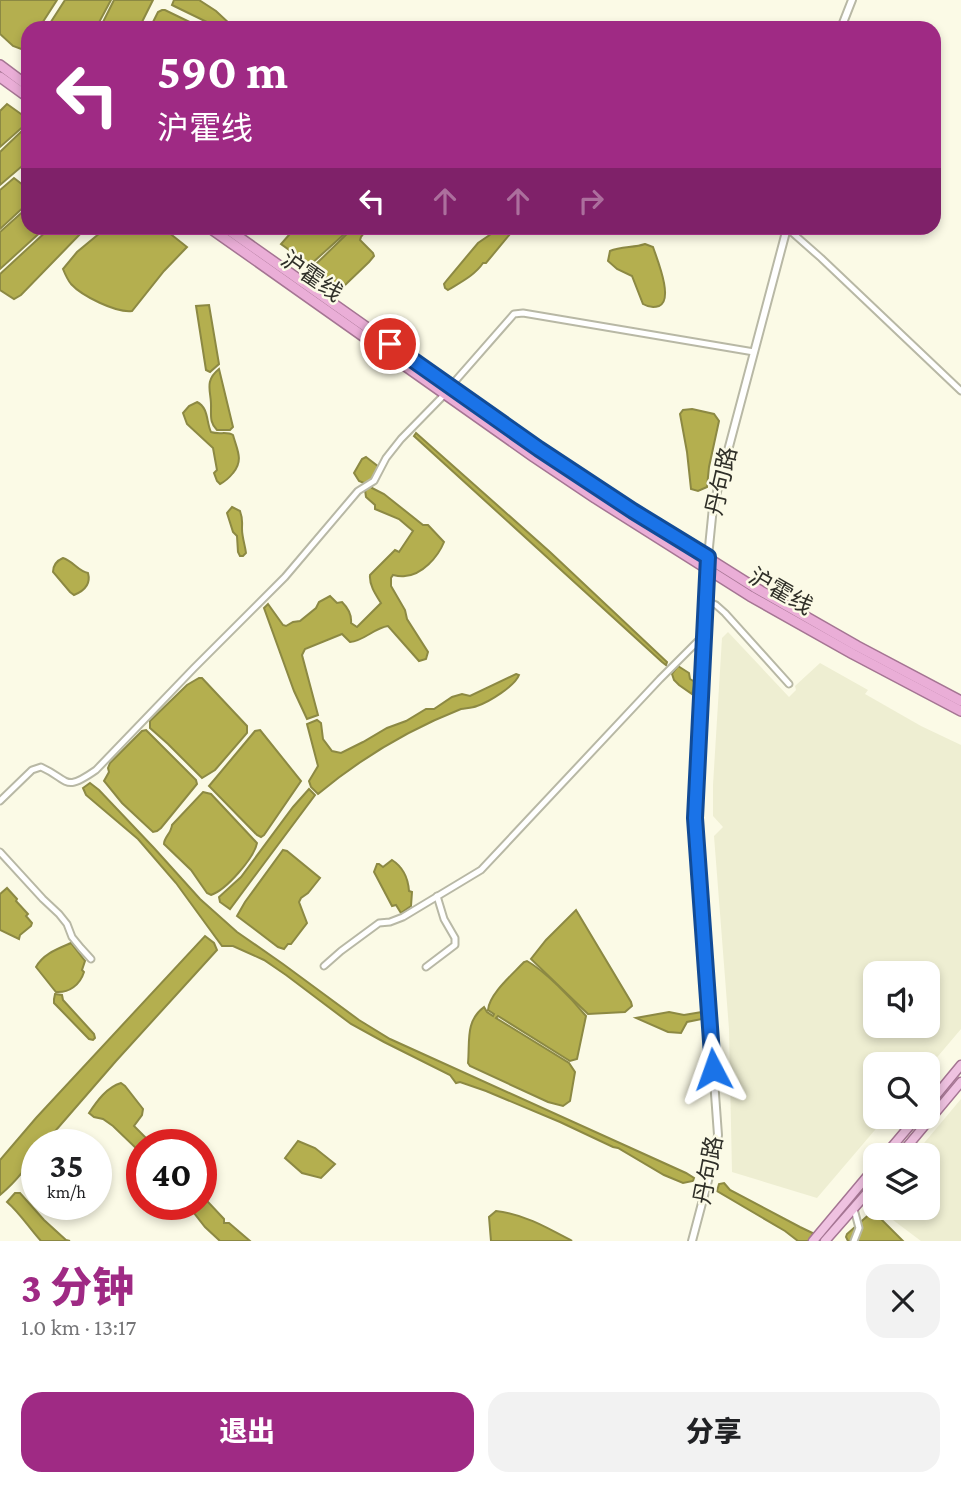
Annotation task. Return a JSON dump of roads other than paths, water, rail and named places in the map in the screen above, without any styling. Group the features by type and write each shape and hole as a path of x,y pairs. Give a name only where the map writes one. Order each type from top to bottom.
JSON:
{"highway":[{"path":"0,65 21,81"},
{"path":"0,77 21,92"},
{"name":"沪霍线","path":"220,235 447,390 633,511 777,600 947,699 961,711"},
{"name":"沪霍线","path":"236,235 595,498 750,596 853,654 947,699 961,701"}],"main road":[{"path":"940,1090 961,1065"},
{"path":"910,1143 961,1082"},
{"path":"895,1143 907,1129"},
{"path":"813,1241 863,1181"},
{"path":"825,1241 863,1198"}],"street":[{"path":"844,21 852,0"},
{"name":"丹句路","path":"692,1241 718,1135 695,818 708,557 713,507 785,235"},
{"path":"795,235 961,391"},
{"path":"0,802 33,770 41,767 65,783 73,783 96,770 285,577 358,491 374,481 386,458 401,439 514,314 523,313 754,352"},
{"path":"706,601 725,613 789,684"},
{"path":"324,967 379,923 402,917 481,870 704,635"},
{"path":"0,852 59,914 76,943 91,959"},
{"path":"426,967 455,945 455,938 444,919 437,896"},
{"path":"854,1209 859,1228 854,1241"}]}
